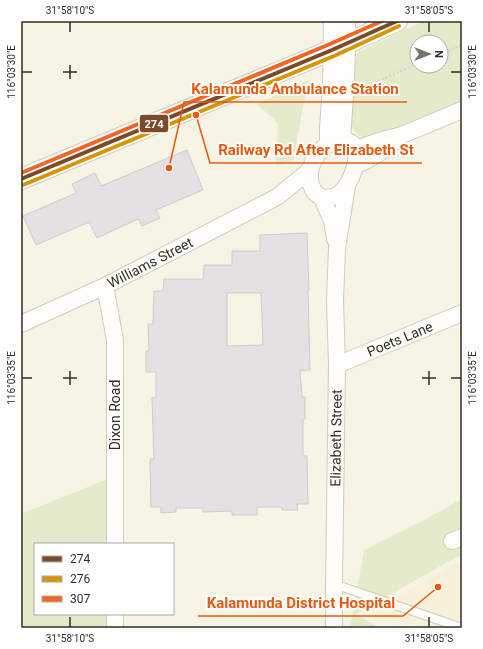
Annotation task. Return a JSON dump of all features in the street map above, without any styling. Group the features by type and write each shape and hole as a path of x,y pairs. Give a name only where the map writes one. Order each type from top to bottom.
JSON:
{"street":[{"path":"332,21 340,46 345,93 335,142"},
{"path":"335,142 328,128 331,86 347,21"},
{"path":"21,179 397,21"},
{"path":"356,149 402,135 462,110"},
{"path":"356,165 367,161 386,149 402,135"},
{"path":"335,142 352,143 356,149 356,165 347,186 340,194 331,197 318,195 310,182 310,170 314,159 321,150 335,142"},
{"name":"Williams Street","path":"21,324 105,286 277,197 310,170"},
{"name":"Elizabeth Street","path":"334,628 337,365 335,301 337,248 347,186"},
{"name":"Williams Street","path":"277,197 318,195"},
{"name":"Elizabeth Street","path":"318,195 332,221 337,248"},
{"name":"Dixon Road","path":"105,286 115,340 115,543"},
{"name":"Poets Lane","path":"337,365 462,313"},
{"path":"115,615 115,628"}],"lane":[{"path":"334,584 462,628"}],"path":[{"path":"449,51 462,45"},
{"path":"345,93 355,91 409,67"}],"shaded area":[{"path":"462,560 462,628 427,628 369,613"}],"green space":[{"path":"424,21 462,21 462,101 365,143 350,125 354,67 358,52"},
{"path":"308,80 293,161 276,166 278,123 257,104"},
{"path":"115,477 115,543 34,543 34,615 115,615 115,628 21,628 21,514"},
{"path":"462,499 462,555 356,614 380,628 350,628 364,550"}],"building":[{"path":"187,150 203,190 156,210 160,218 142,226 138,219 97,238 89,222 36,245 23,216 76,193 72,184 95,173 101,186"},
{"path":"307,233 310,370 300,371 302,397 305,397 305,419 303,419 303,456 307,456 308,504 297,504 298,510 282,510 282,507 257,507 257,515 232,515 232,511 203,512 203,508 176,508 176,512 161,513 161,507 151,507 150,459 154,459 152,398 156,397 156,372 146,372 146,351 149,351 148,324 153,324 154,291 163,291 164,279 203,279 204,265 232,265 232,251 260,251 260,235","holes":["227,293 261,293 263,345 227,346"]}],"transit line":[{"name":"307","path":"21,173 382,21"},
{"name":"274","path":"21,179 332,50 397,21"},
{"name":"276","path":"23,185 334,56 399,26"}],"place":[{"name":"Railway Rd After Elizabeth St","path":"196,115"},
{"name":"Kalamunda Ambulance Station","path":"169,168"},
{"name":"Kalamunda District Hospital","path":"438,587"}]}
